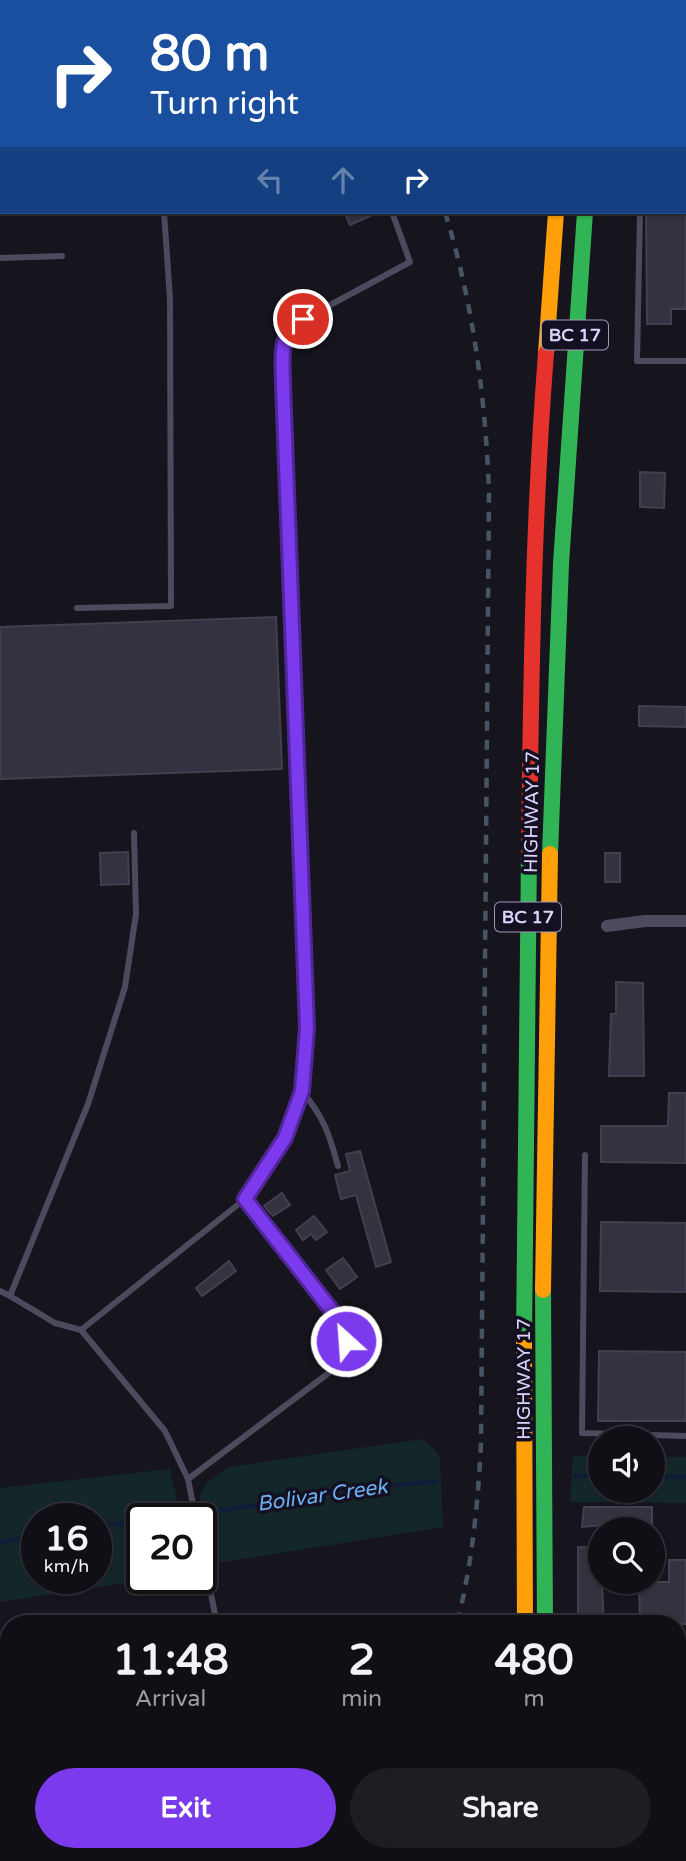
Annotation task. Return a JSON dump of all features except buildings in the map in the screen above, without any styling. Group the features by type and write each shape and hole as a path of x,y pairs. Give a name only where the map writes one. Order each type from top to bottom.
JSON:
{"highway":[{"name":"HIGHWAY 17","path":"525,1615 531,666 538,456 556,214"},
{"name":"HIGHWAY 17","path":"545,1615 543,1454 546,1042 555,668 567,430 586,214"}],"street":[{"path":"607,926 645,921 686,921"}],"lane":[{"path":"77,608 171,606 170,299 164,214"},
{"path":"81,1330 245,1199 285,1138 302,1091 307,1028 283,384 284,340 293,325 410,262 393,214"},
{"path":"640,214 637,361 686,361"},
{"path":"0,258 62,256"},
{"path":"10,1296 88,1104 125,987 136,914 134,833"},
{"path":"302,1091 321,1114 338,1166"},
{"path":"585,1155 582,1433 686,1436"},
{"path":"188,1479 350,1357 343,1325 245,1199"},
{"path":"0,1291 55,1323 81,1330 164,1432 188,1479 193,1503"},
{"path":"211,1594 215,1615"}],"green space":[{"path":"422,1439 437,1452 440,1460 443,1527 218,1563 217,1503 200,1503 206,1485 229,1467"},
{"path":"573,1456 588,1456 588,1502 570,1502"},
{"path":"665,1457 686,1457 686,1503 665,1503"},
{"path":"170,1469 177,1503 126,1503 126,1583 112,1585 112,1503 21,1503 21,1594 53,1594 0,1602 0,1488"}],"waterway":[{"name":"Bolivar Creek","path":"575,1476 588,1476"},
{"name":"Bolivar Creek","path":"665,1477 686,1477"},
{"name":"Bolivar Creek","path":"217,1511 307,1498 345,1489 435,1482"},
{"name":"Bolivar Creek","path":"112,1524 126,1523"},
{"name":"Bolivar Creek","path":"0,1542 21,1539"}],"railway":[{"path":"446,214 463,280 476,350 489,490 481,1443 474,1534 459,1615"}],"traffic: fast":[{"path":"550,854 561,564 585,214"},
{"path":"524,1340 529,851"},
{"path":"543,1290 545,1615"}],"traffic: slow":[{"path":"546,353 556,214"},
{"path":"543,1290 550,854"},
{"path":"524,1340 525,1615"}],"traffic: jam":[{"path":"529,851 535,540 546,353"}],"route":[{"path":"303,319 293,325 284,340 283,384 307,1028 302,1091 285,1138 245,1199 343,1325 346,1341"}]}
